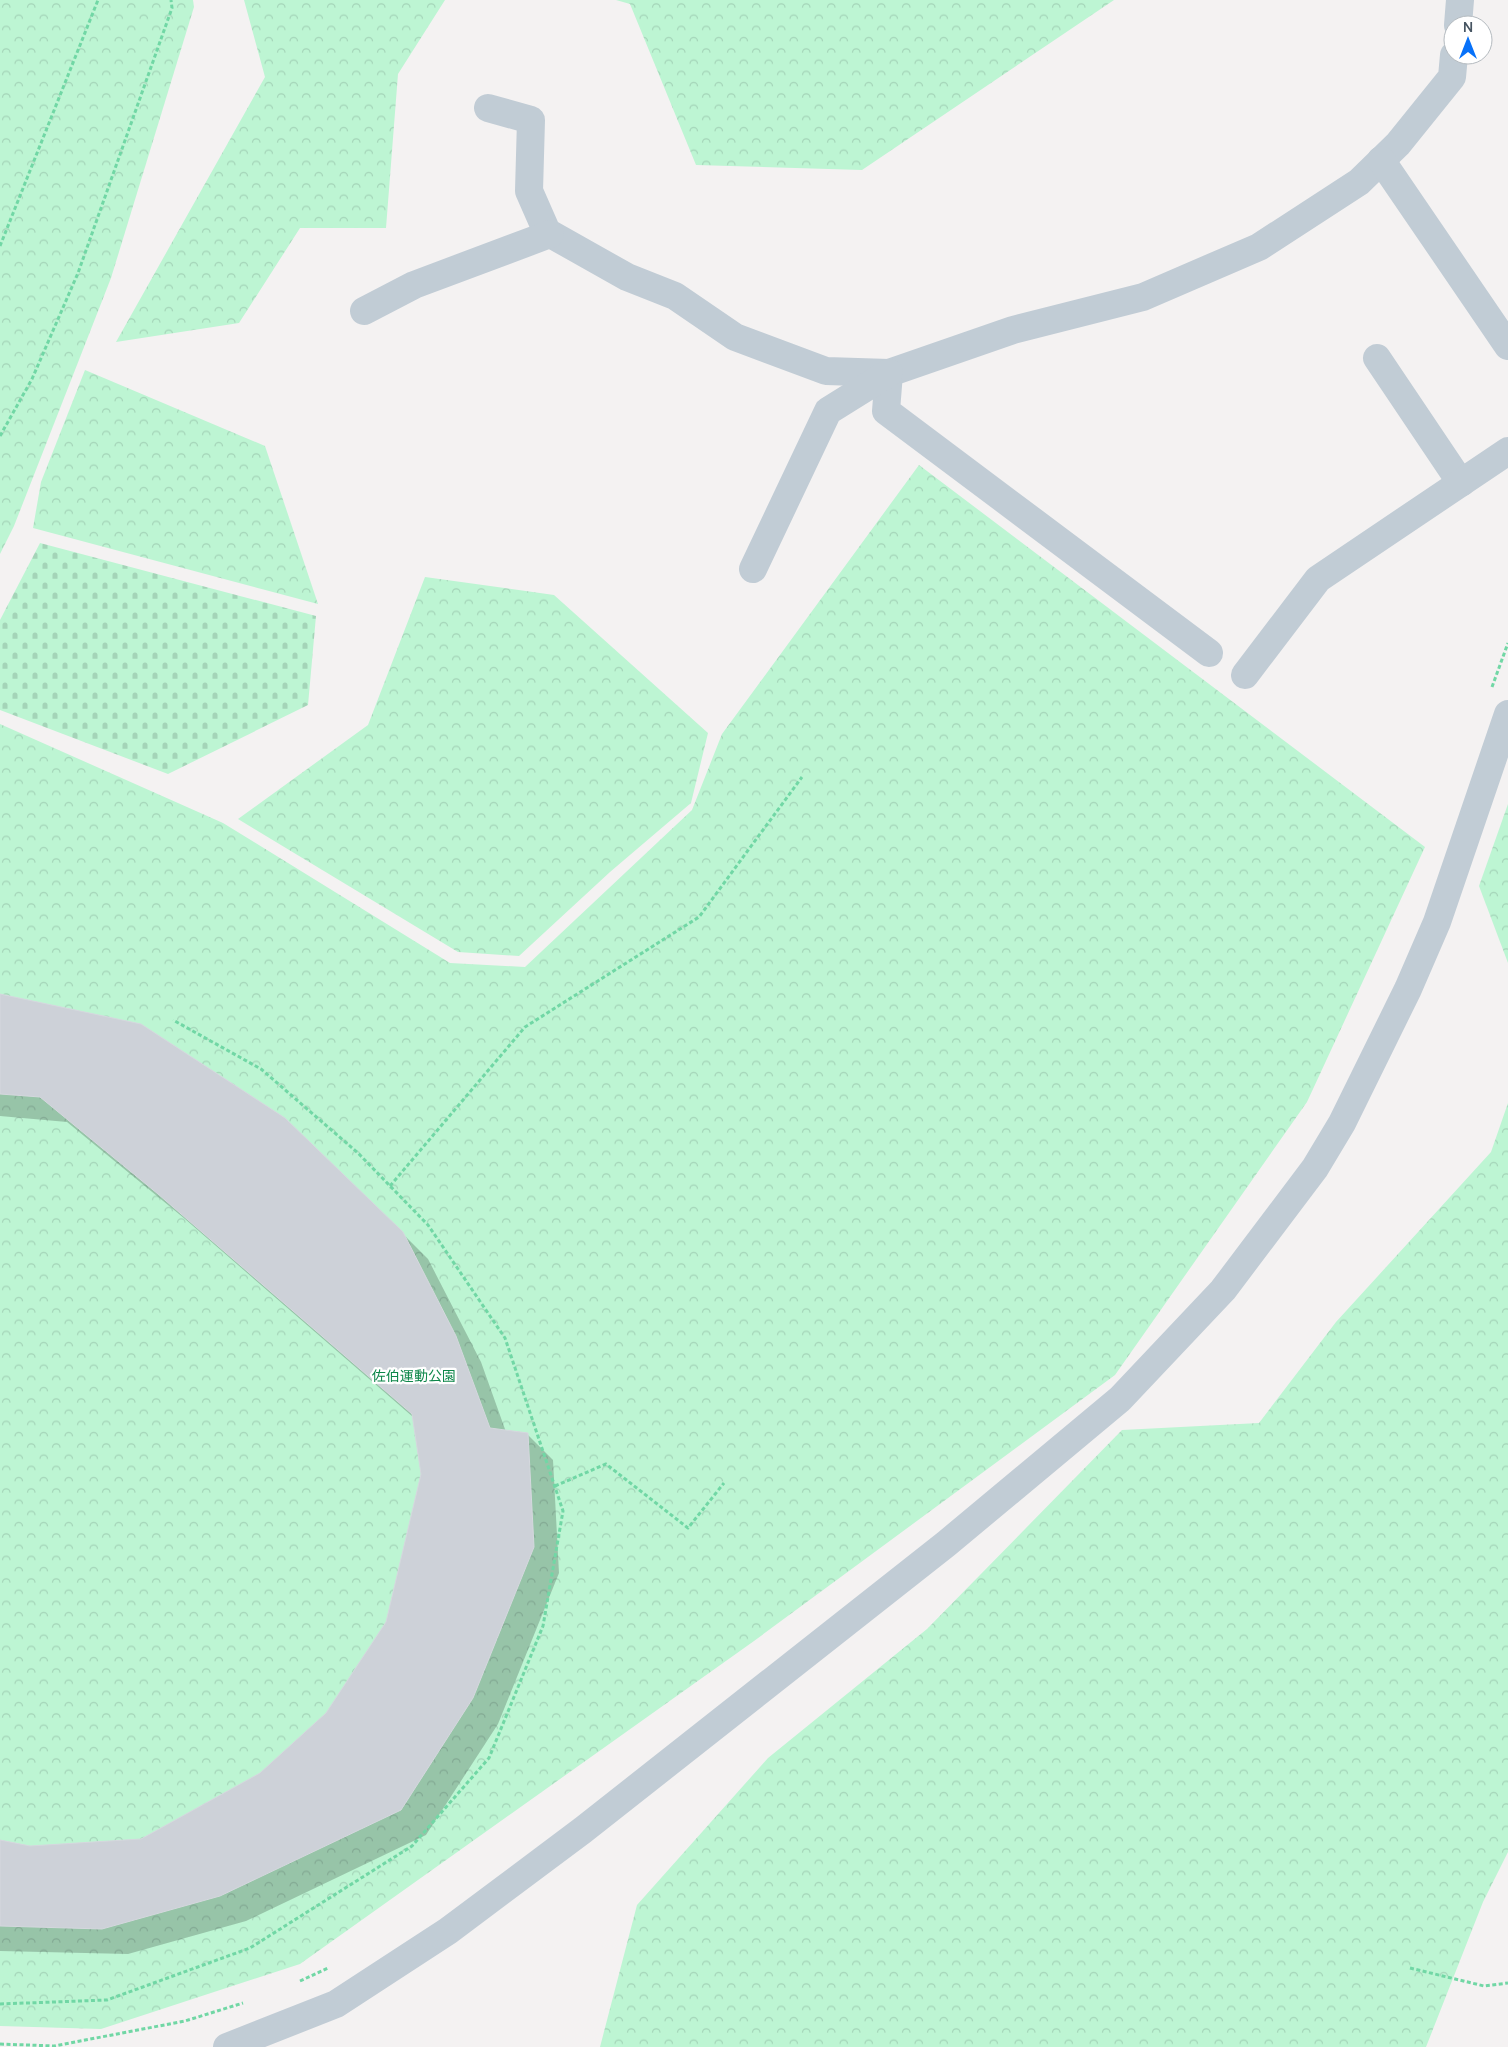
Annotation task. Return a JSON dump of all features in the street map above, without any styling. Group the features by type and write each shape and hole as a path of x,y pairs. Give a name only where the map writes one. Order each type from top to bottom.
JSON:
{"street":[{"path":"1459,15 1460,0"},
{"path":"753,569 828,410 889,373 1013,330 1143,297 1250,251 1359,182 1398,144 1452,77 1453,65"},
{"path":"488,108 531,120 529,191 547,232 550,234 627,277 675,296 735,338 826,371 889,373"},
{"path":"1381,160 1508,346"},
{"path":"364,311 414,285 550,234"},
{"path":"1377,358 1461,483"},
{"path":"889,373 886,411 1209,653"},
{"path":"1245,675 1318,579 1508,451"},
{"path":"227,2047 336,2004 448,1931 591,1824 946,1544 1120,1399 1223,1290 1315,1168 1342,1123 1408,989 1437,922 1508,714"}],"path":[{"path":"0,246 98,0"},
{"path":"0,436 32,379 78,273 172,8 171,0"},
{"path":"1491,689 1508,643"},
{"path":"390,1186 525,1027 700,917 802,777"},
{"path":"0,2004 107,2000 250,1948 412,1846 489,1758 543,1626 563,1511 504,1338 428,1226 358,1153 261,1069 173,1020"},
{"path":"555,1486 606,1464 688,1528 724,1482"},
{"path":"291,1985 335,1965"},
{"path":"1410,1968 1484,1986 1508,1983"},
{"path":"0,2044 54,2046 185,2021 247,2002"}],"green space":[{"path":"0,0 193,0 194,7 111,278 14,526 0,554"},
{"path":"244,0 445,0 398,74 386,228 300,228 239,323 116,342 265,77"},
{"path":"616,0 1114,0 862,170 696,165 630,4"},
{"path":"85,370 265,446 318,604 33,528 41,482"},
{"name":"佐伯運動公園","path":"919,465 1425,847 1307,1102 1115,1375 754,1641 300,1964 101,2029 0,2026 0,724 223,823 450,963 525,967 692,810 722,734"},
{"path":"40,543 316,616 308,705 168,774 0,710 0,620"},
{"path":"425,577 554,595 708,733 691,803 610,872 519,956 458,952 238,819 368,725"},
{"path":"1508,804 1508,963 1479,886"},
{"path":"1508,1103 1508,1852 1483,1902 1426,2047 600,2047 637,1905 768,1758 927,1629 1122,1430 1259,1423 1336,1322 1491,1152"}],"building":[{"path":"0,994 141,1024 285,1118 403,1232 456,1336 490,1428 528,1433 534,1547 473,1698 401,1810 220,1896 102,1929 0,1926 0,1840 30,1846 141,1839 260,1773 326,1713 386,1622 421,1474 412,1414 158,1194 40,1097 0,1094"}]}
